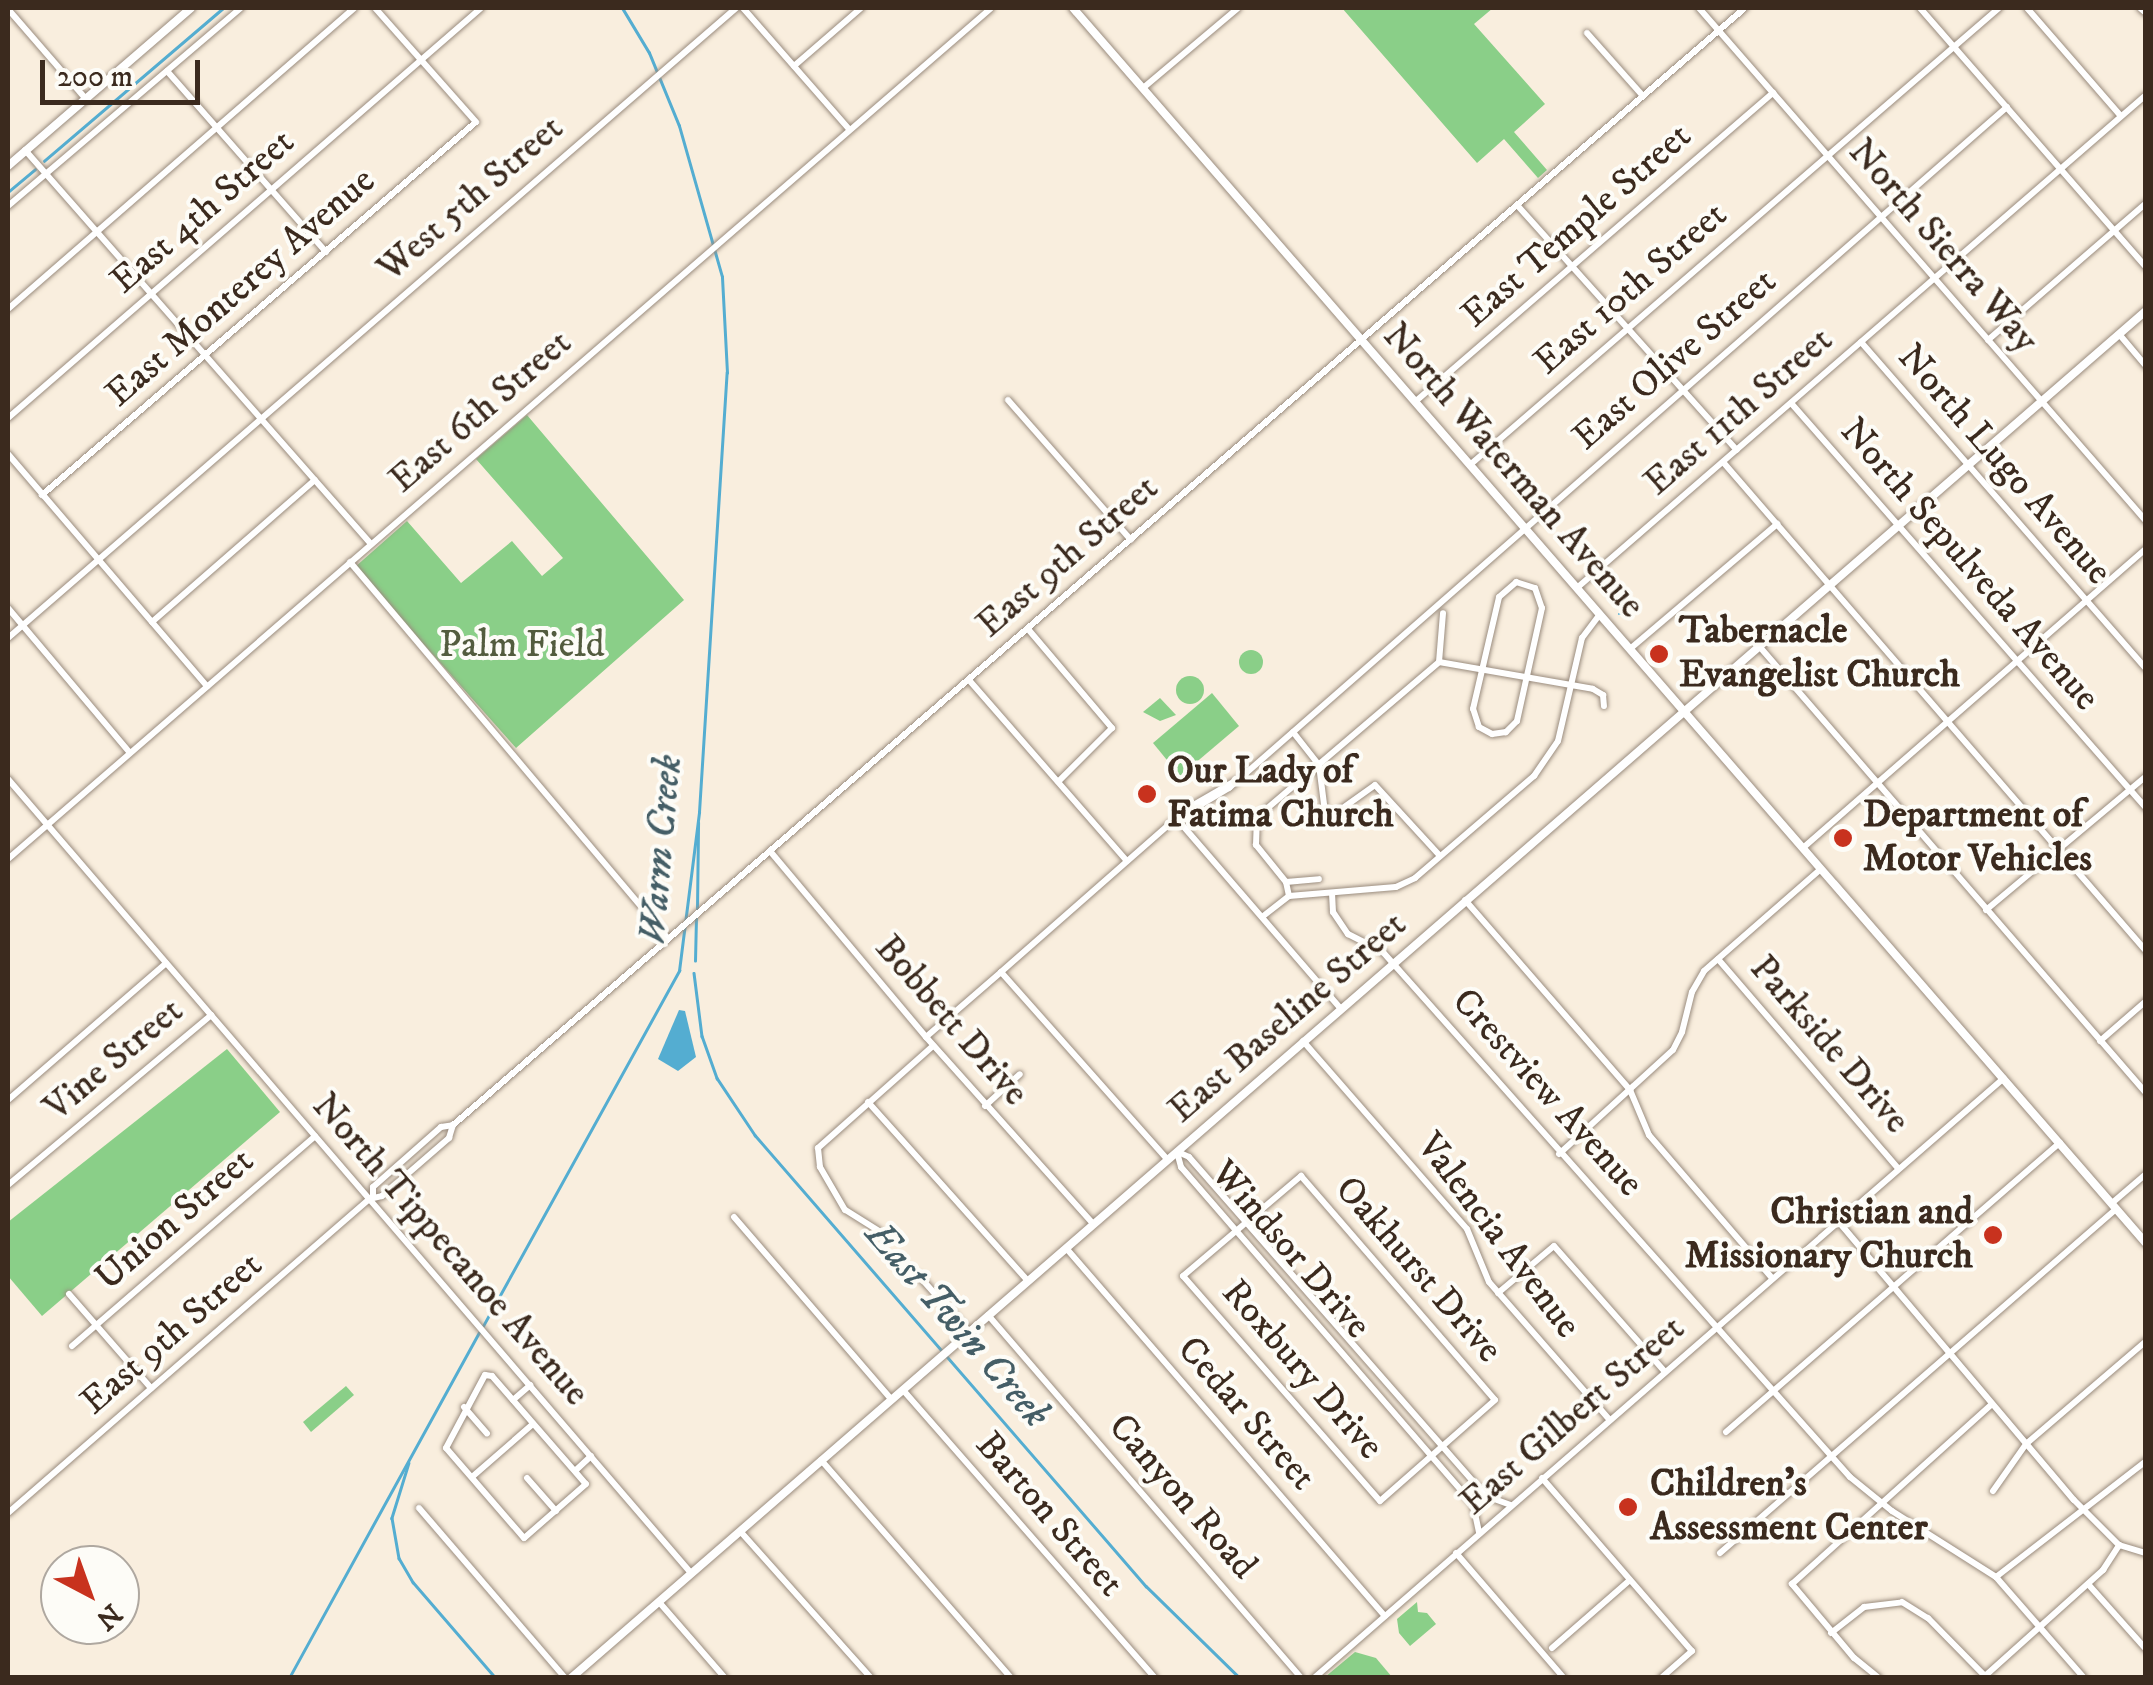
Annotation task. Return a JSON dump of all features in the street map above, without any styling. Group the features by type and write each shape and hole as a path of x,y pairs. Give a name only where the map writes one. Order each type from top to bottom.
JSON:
{"main road":[{"path":"8,166 191,8"},
{"name":"North Waterman Avenue","path":"1074,8 2146,1243"},
{"name":"East Baseline Street","path":"575,1676 2146,311"}],"street":[{"path":"8,8 85,98"},
{"path":"8,206 240,8"},
{"path":"8,309 354,8"},
{"path":"375,8 421,60"},
{"name":"East 4th Street","path":"8,418 480,8"},
{"path":"740,8 849,128"},
{"name":"West 5th Street","path":"8,638 668,66 740,8"},
{"path":"794,66 861,8"},
{"name":"East 6th Street","path":"8,859 991,8"},
{"path":"1144,88 1238,8"},
{"name":"North Sierra Way","path":"1699,8 2146,521"},
{"name":"East 9th Street","path":"371,1197 382,1196 449,1138 453,1125 667,937 1745,8"},
{"path":"1920,8 2146,267"},
{"name":"East 10th Street","path":"1471,464 1999,8"},
{"path":"2027,8 2122,116"},
{"path":"2140,8 2146,13"},
{"path":"1587,33 1642,96"},
{"name":"East Monterey Avenue","path":"42,496 476,122 421,60"},
{"path":"167,71 326,252"},
{"name":"East Temple Street","path":"1416,401 1773,93"},
{"name":"East 11th Street","path":"1578,588 2146,95"},
{"name":"East Olive Street","path":"926,1038 1177,819 1235,781 1293,732 2006,107"},
{"path":"25,150 371,544"},
{"path":"1988,340 2146,203"},
{"path":"1517,205 1736,450"},
{"path":"2119,334 2146,366"},
{"name":"North Lugo Avenue","path":"1861,342 2146,668"},
{"path":"1008,400 1130,540"},
{"name":"North Sepulveda Avenue","path":"1791,403 2146,808"},
{"path":"8,454 207,686"},
{"path":"1723,462 2146,951"},
{"path":"152,622 314,480"},
{"path":"1631,648 1776,524"},
{"path":"1804,847 2146,548"},
{"path":"350,562 667,937"},
{"path":"1526,583 1538,591 1542,606 1517,721 1506,732 1492,734 1479,728 1474,716 1483,666 1500,594 1512,584 1526,583"},
{"path":"8,608 130,753"},
{"path":"1262,917 1289,896 1396,886 1414,878 1547,762 1558,741 1585,630 1600,613"},
{"path":"1289,896 1286,882 1259,852 1254,823 1438,662 1444,614"},
{"path":"1028,628 1112,728 1058,782"},
{"path":"1759,646 2146,1093"},
{"path":"1438,662 1483,666 1571,683 1598,690 1604,702"},
{"path":"969,680 1127,861"},
{"path":"1293,732 1319,765 1326,820 1375,785 1440,856"},
{"path":"1986,910 2146,776"},
{"name":"North Tippecanoe Avenue","path":"8,779 691,1573"},
{"path":"1177,819 1341,1009"},
{"name":"Bobbett Drive","path":"770,852 926,1038 1093,1224"},
{"path":"1558,1154 1673,1050 1697,980 1822,868"},
{"path":"1286,882 1319,879"},
{"name":"Crestview Avenue","path":"1332,893 1334,912 1348,934 1376,946 1393,963 1558,1154 1592,1182 1832,1456 1881,1502 1996,1577 2084,1678"},
{"path":"1465,900 1630,1090 1648,1135 1771,1278"},
{"name":"Parkside Drive","path":"1718,958 1898,1168"},
{"path":"8,1100 166,963"},
{"path":"1000,972 1167,1159"},
{"path":"2100,1041 2146,1002"},
{"name":"Vine Street","path":"8,1185 211,1015"},
{"name":"Valencia Avenue","path":"1304,1041 1466,1230 1484,1274 1498,1293 1609,1419"},
{"path":"880,1230 845,1210 816,1157 832,1134 933,1046"},
{"path":"986,1106 1020,1074"},
{"name":"East Gilbert Street","path":"1314,1678 2004,1078"},
{"path":"868,1102 1028,1282"},
{"name":"East 9th Street","path":"8,1513 371,1197 374,1187 441,1127 453,1125"},
{"name":"Union Street","path":"72,1346 315,1136"},
{"path":"1726,1432 2060,1143"},
{"name":"Windsor Drive","path":"1176,1151 1189,1157 1486,1496 1511,1506"},
{"name":"Windsor Drive","path":"1176,1151 1182,1167 1473,1504 1480,1533"},
{"path":"1720,1553 1951,1352 2146,1174"},
{"name":"Oakhurst Drive","path":"1246,1223 1300,1176 1495,1400 1441,1447"},
{"path":"734,1217 891,1400"},
{"path":"1838,1221 2084,1510 2119,1545 2146,1553"},
{"name":"Roxbury Drive","path":"1246,1223 1183,1276 1196,1291 1380,1501 1441,1447"},
{"path":"1498,1293 1554,1246 1665,1372"},
{"name":"Cedar Street","path":"1066,1248 1385,1616"},
{"path":"919,1276 969,1332"},
{"path":"70,1294 151,1388"},
{"name":"Canyon Road","path":"988,1315 1301,1678"},
{"path":"1332,1340 1341,1332"},
{"path":"1994,1490 2026,1444 2146,1341"},
{"path":"485,1375 492,1376 586,1484 524,1538 445,1443 464,1407 485,1375"},
{"path":"513,1400 530,1385"},
{"name":"Barton Street","path":"903,1390 1155,1678"},
{"path":"1879,1678 1830,1633 1792,1584 1991,1405"},
{"path":"464,1407 488,1433"},
{"path":"472,1478 533,1424"},
{"path":"575,1471 591,1456"},
{"path":"821,1460 1011,1678"},
{"path":"1996,1577 2146,1461"},
{"path":"527,1478 556,1511"},
{"path":"1542,1478 1692,1651 1661,1678"},
{"path":"419,1508 575,1676"},
{"path":"740,1530 871,1678"},
{"path":"1830,1633 1864,1607 1902,1602 1928,1618 1984,1677 2088,1584 2113,1559 2119,1545"},
{"path":"1456,1554 1564,1678"},
{"path":"1552,1648 1630,1580"},
{"path":"2088,1584 2146,1649"},
{"path":"658,1602 725,1678"}],"green space":[{"path":"1342,8 1493,8 1474,24 1545,104 1514,132 1547,170 1538,178 1504,139 1477,163"},
{"name":"Palm Field","path":"527,415 684,600 516,748 355,567 407,521 461,583 512,541 542,576 563,558 476,459"},
{"path":"1251,650 1263,662 1251,674 1239,662"},
{"path":"1190,676 1200,680 1204,690 1200,700 1190,704 1180,700 1176,690 1180,680"},
{"path":"1212,693 1239,726 1180,776 1153,743"},
{"path":"1160,698 1176,715 1160,721 1143,712"},
{"path":"227,1049 280,1112 42,1316 8,1276 8,1222"},
{"path":"346,1386 354,1395 311,1432 303,1422"},
{"path":"1417,1602 1418,1612 1427,1613 1436,1624 1410,1646 1399,1633 1397,1619"},
{"path":"1355,1652 1376,1658 1392,1677 1325,1677"}],"water":[{"path":"679,1010 685,1011 696,1057 678,1071 658,1059"}],"waterway":[{"path":"44,161 223,8"},
{"name":"Warm Creek","path":"483,1326 679,971 699,812 727,373 722,277 679,126 649,53 622,8"},
{"path":"8,192 35,169"},
{"name":"East Twin Creek","path":"697,910 698,823"},
{"name":"East Twin Creek","path":"695,961 696,918"},
{"name":"East Twin Creek","path":"694,973 702,1036 717,1078 755,1135 1146,1586 1240,1678"},
{"name":"Warm Creek","path":"289,1678 479,1333"},
{"path":"409,1463 392,1518 399,1558 413,1582 496,1678"}],"place":[{"name":"Tabernacle Evangelist Church","path":"1659,654"},
{"name":"Our Lady of Fatima Church","path":"1147,794"},
{"name":"Department of Motor Vehicles","path":"1843,838"},
{"name":"Christian and Missionary Church","path":"1993,1235"},
{"name":"Children's Assessment Center","path":"1628,1507"}]}
